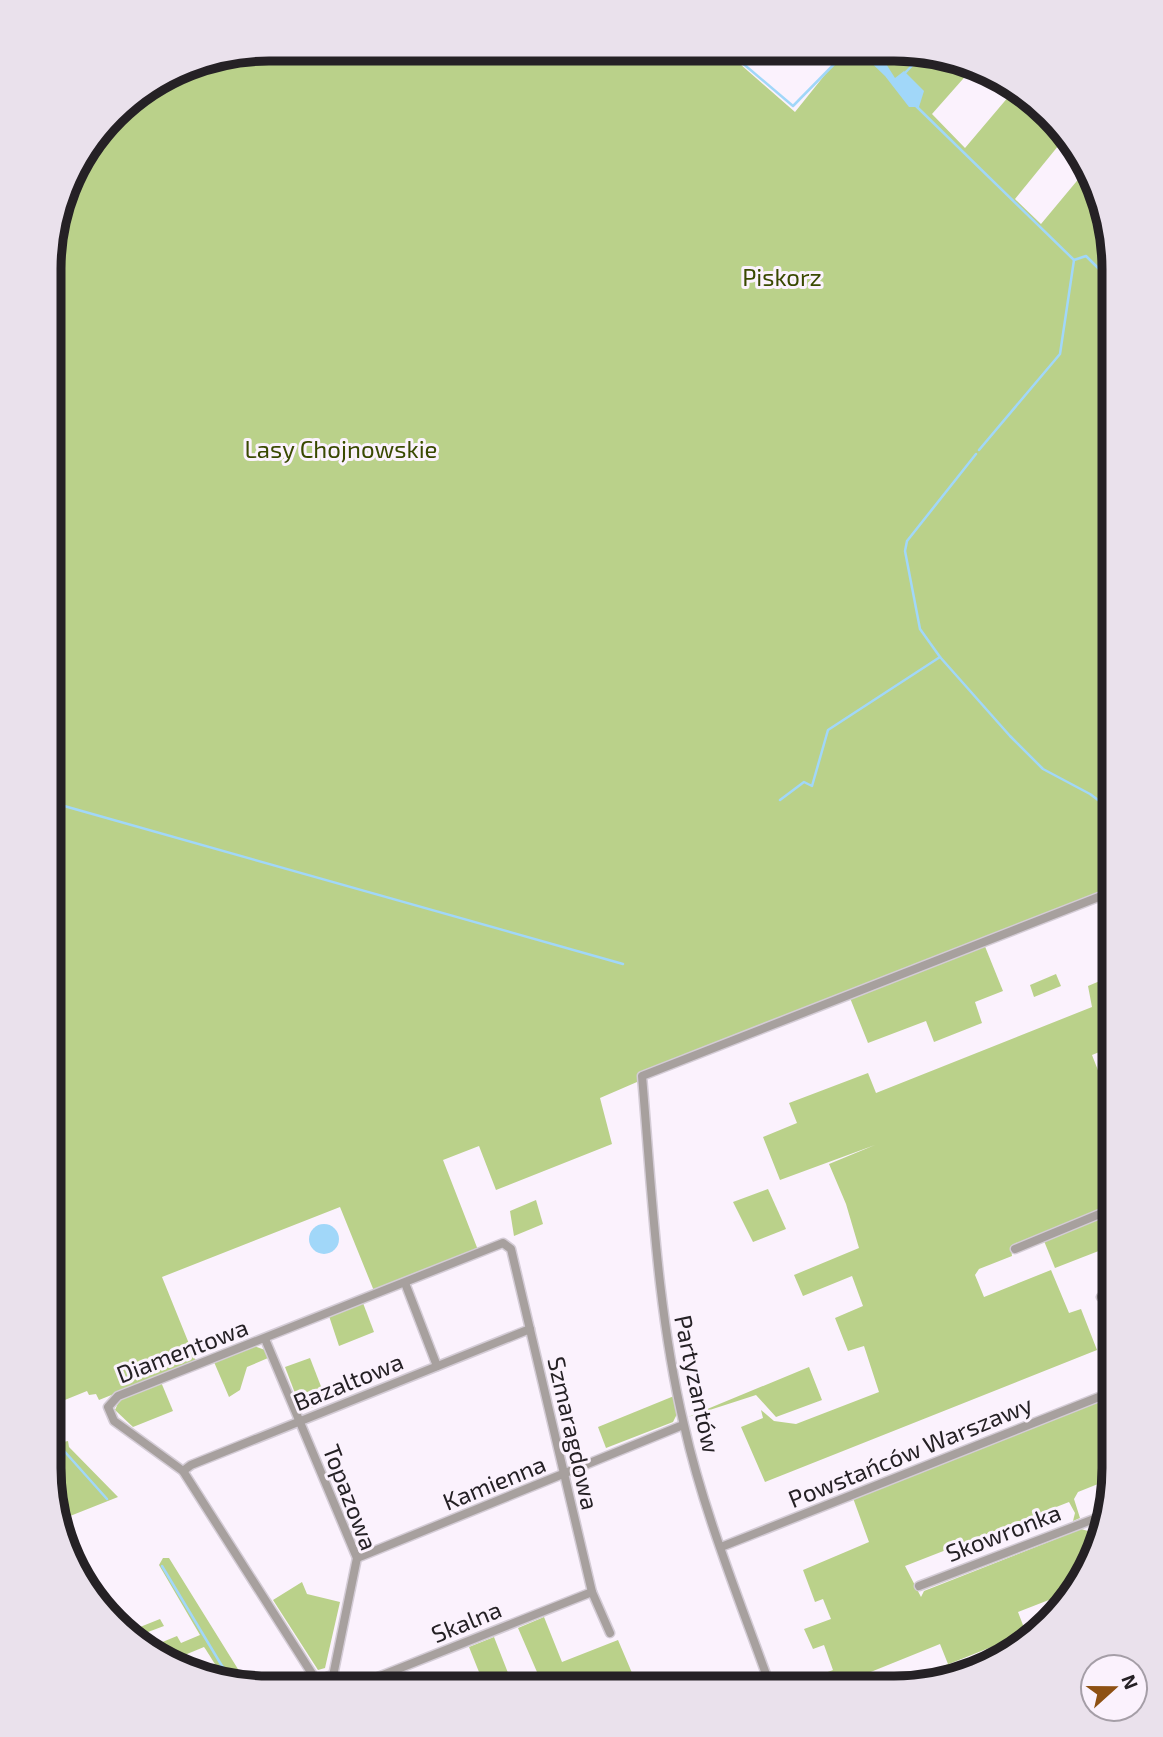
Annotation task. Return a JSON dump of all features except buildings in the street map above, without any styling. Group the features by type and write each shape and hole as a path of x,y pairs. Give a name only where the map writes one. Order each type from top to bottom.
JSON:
{"street":[{"name":"Partyzantów","path":"767,1676 721,1547 684,1425 659,1283 642,1076 1101,896"},
{"path":"1015,1249 1101,1213"},
{"name":"Diamentowa","path":"309,1676 183,1471 114,1421 107,1409 111,1401 503,1244"},
{"name":"Szmaragdowa","path":"503,1244 511,1249 592,1592 610,1633"},
{"path":"405,1283 437,1366"},
{"name":"Bazaltowa","path":"183,1471 191,1465 530,1329"},
{"name":"Topazowa","path":"265,1339 357,1558 333,1676"},
{"name":"Powstańców Warszawy","path":"721,1547 1101,1396"},
{"name":"Kamienna","path":"357,1558 684,1425"},
{"name":"Skowronka","path":"919,1586 1095,1519"},
{"name":"Skalna","path":"380,1676 592,1592"}],"green space":[{"name":"Lasy Chojnowskie","path":"269,61 737,61 795,112 836,61 921,63 967,75 932,114 965,148 1009,96 1020,104 1021,108 1042,123 1060,144 1015,199 1041,224 1080,177 1095,215 1100,242 1101,891 637,1076 637,1082 600,1098 612,1144 496,1190 479,1146 443,1160 478,1250 374,1291 340,1207 162,1277 196,1361 99,1400 96,1394 89,1395 87,1391 61,1402 61,269 68,215 77,190 96,154 132,113 165,89 215,68"},
{"path":"984,944 1003,991 975,1002 982,1023 934,1042 926,1021 868,1043 850,998"},
{"path":"1056,974 1061,986 1034,997 1030,985"},
{"path":"1101,980 1101,1051 1092,1055 1101,1078 1101,1104 1099,1105 1101,1111 1101,1210 1011,1248 1012,1256 979,1269 975,1275 984,1297 1051,1270 1069,1313 1081,1309 1097,1350 765,1482 741,1427 763,1418 761,1410 774,1421 796,1424 879,1392 864,1346 848,1351 835,1318 863,1306 852,1276 803,1296 794,1275 859,1248 846,1204 829,1164 875,1145 780,1180 763,1137 797,1123 789,1103 868,1073 876,1093 1092,1007 1088,986"},
{"path":"768,1189 786,1229 753,1242 733,1202"},
{"path":"536,1200 543,1224 514,1236 510,1211"},
{"path":"1101,1218 1101,1250 1055,1268 1044,1241"},
{"path":"363,1303 374,1332 339,1346 329,1316"},
{"path":"254,1346 265,1350 268,1358 247,1367 240,1390 229,1397 214,1362"},
{"path":"310,1358 327,1402 306,1410 301,1409 285,1367"},
{"path":"809,1367 822,1400 776,1417 756,1395 688,1417"},
{"path":"161,1382 173,1411 133,1427 115,1410 120,1399"},
{"path":"674,1396 677,1414 673,1422 606,1448 598,1427"},
{"path":"1101,1399 1101,1483 1078,1492 1074,1499 1080,1518 1073,1521 1075,1513 1069,1502 905,1566 921,1597 924,1591 1081,1529 1088,1531 1090,1537 1080,1560 1056,1597 1018,1612 1025,1629 1011,1639 949,1664 950,1668 924,1674 948,1664 940,1644 861,1676 817,1676 833,1670 824,1645 813,1649 804,1629 831,1619 823,1599 815,1602 803,1570 869,1542 853,1498"},
{"path":"68,1441 69,1447 118,1497 67,1517 62,1481 61,1442"},
{"path":"163,1558 169,1558 241,1674 219,1670 204,1647 182,1656 159,1644 177,1636 181,1643 200,1635 159,1565"},
{"path":"302,1582 307,1594 340,1602 325,1668 318,1670 273,1600"},
{"path":"544,1617 562,1662 618,1640 633,1676 528,1676 537,1672 518,1628"},
{"path":"160,1619 164,1626 144,1634 136,1627"},
{"path":"494,1637 509,1676 481,1676 469,1647"}],"water":[{"path":"869,61 884,61 895,78 904,71 924,91 919,107 909,107"},
{"path":"324,1224 335,1228 339,1239 335,1250 324,1254 313,1250 309,1239 313,1228"}],"waterway":[{"path":"740,61 793,106 837,61"},
{"path":"903,75 915,63"},
{"path":"916,106 1074,260 1086,256 1102,272"},
{"path":"979,450 1060,354 1074,260"},
{"path":"976,454 907,541 905,551 920,629 940,657 1043,769 1102,803"},
{"path":"780,800 804,782 812,786 828,730 940,657"},
{"path":"61,805 623,964"},
{"path":"61,1447 107,1499"},
{"path":"162,1566 227,1671"}],"park label":[{"name":"Piskorz","path":"782,276"}]}
